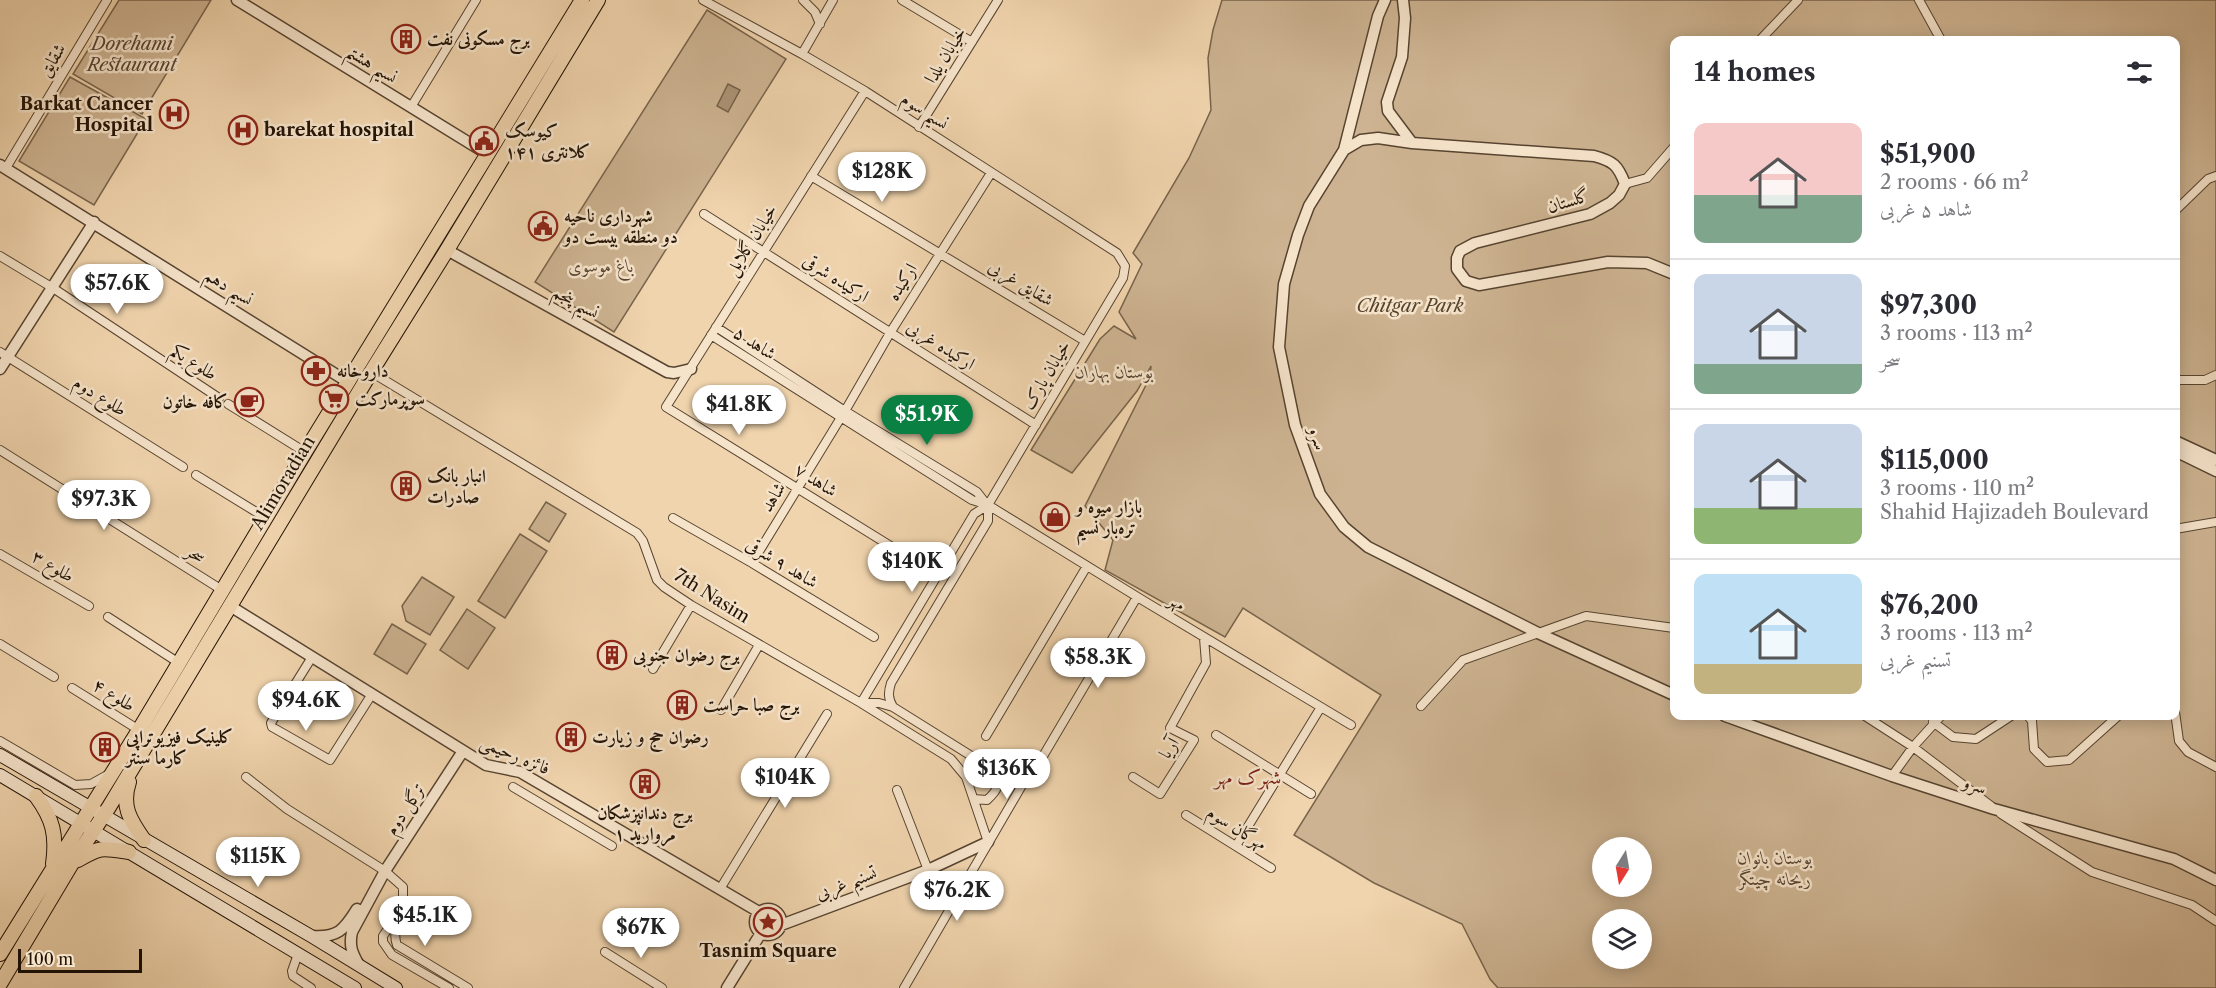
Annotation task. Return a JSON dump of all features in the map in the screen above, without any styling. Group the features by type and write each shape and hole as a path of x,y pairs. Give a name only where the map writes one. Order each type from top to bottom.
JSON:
{"main road":[{"name":"Alimoradian","path":"0,954 139,730 305,452 582,0"},
{"name":"Alimoradian","path":"0,984 598,0"},
{"path":"0,755 396,988"},
{"path":"135,765 126,790 125,804 129,819 144,840"},
{"path":"16,785 23,785 27,782 28,776 25,770"},
{"path":"0,775 80,825 356,988 358,977 363,969"},
{"path":"36,796 50,819 56,844 52,868"},
{"path":"71,865 96,849 129,852"}],"street":[{"name":"شقایق","path":"3,166 107,0"},
{"name":"نسیم هشتم","path":"237,0 489,155"},
{"path":"411,107 476,0"},
{"name":"نسیم سوم","path":"703,0 864,91 1117,253 1123,261"},
{"path":"803,0 815,12 820,24"},
{"path":"802,54 833,0"},
{"path":"902,0 972,42"},
{"name":"خیابان یلدا","path":"920,127 998,0"},
{"name":"سرو","path":"1385,0 1378,16 1344,150 1310,206 1298,235 1284,284 1279,347 1295,425 1320,494 1344,526 1368,547 1538,633 1670,693"},
{"path":"1403,0 1405,18 1402,57 1387,102 1388,111 1412,143"},
{"path":"1764,36 1798,0"},
{"path":"1919,0 1939,36"},
{"name":"خیابان گلایل","path":"666,407 864,91"},
{"path":"1344,150 1361,140 1378,138 1412,143 1594,156 1608,160 1620,170 1626,184 1647,178 1670,152"},
{"name":"نسیم دهم","path":"3,166 348,382"},
{"name":"ارکیده","path":"843,415 890,333 991,173"},
{"name":"شقایق غربی","path":"812,176 1085,341"},
{"path":"2180,206 2208,179 2216,176"},
{"name":"گلستان","path":"1626,184 1610,203 1590,214 1475,243 1460,251 1457,258 1457,269 1466,281 1479,285 1608,262 1647,263 1670,272"},
{"path":"704,214 763,252"},
{"path":"0,369 4,354 53,288 94,222"},
{"name":"نسیم پنجم","path":"447,249 667,372 674,373 691,369"},
{"name":"ارکیده شرقی","path":"763,252 890,333"},
{"name":"طلوع یکم","path":"0,256 53,288 219,398"},
{"name":"خیابان پارک","path":"861,704 974,514 988,505 1123,278 1125,266 1123,261"},
{"path":"1647,263 1670,267"},
{"name":"شاهد ۵","path":"714,331 972,500 988,505"},
{"name":"ارکیده غربی","path":"890,333 1036,424"},
{"name":"طلوع دوم","path":"4,354 183,467"},
{"name":"7th Nasim","path":"371,372 636,533 643,541 657,580 691,605 951,759 966,777 988,842"},
{"path":"2180,380 2205,380 2216,375"},
{"name":"طلوع یکم","path":"228,404 305,452"},
{"name":"شاهد ۷","path":"666,407 918,563"},
{"name":"شاهد","path":"752,563 843,415"},
{"path":"2180,443 2216,460"},
{"name":"سحر","path":"0,450 222,590"},
{"path":"2180,453 2216,471"},
{"path":"196,475 266,518"},
{"name":"خیابان پارک","path":"893,707 888,691 891,683 988,521 988,505"},
{"name":"مهر","path":"988,505 1351,725"},
{"name":"شاهد ۹ شرقی","path":"673,518 874,637"},
{"path":"2180,528 2216,522"},
{"name":"طلوع ۳","path":"0,554 89,606"},
{"path":"986,736 1087,566"},
{"path":"1036,768 1137,597"},
{"path":"653,669 691,605"},
{"name":"فائزه رحیمی","path":"231,606 486,765 520,772 554,790 759,912"},
{"path":"1421,706 1463,660 1586,616 1670,627"},
{"path":"108,617 179,663"},
{"name":"آریا","path":"1133,777 1160,794 1194,740 1170,728 1206,663 1204,638"},
{"path":"0,644 54,677"},
{"path":"721,710 759,645"},
{"path":"312,657 271,723 272,728 330,760 372,694"},
{"name":"طلوع ۴","path":"72,688 139,730"},
{"path":"861,704 879,703 893,707 1021,787 904,988"},
{"path":"1236,846 1321,707"},
{"path":"720,890 827,714"},
{"name":"سرو","path":"1736,720 1892,776 1994,809 2174,859 2216,880"},
{"path":"1871,720 1913,747 1994,809 2092,872 2192,905 2216,921"},
{"path":"1892,776 1936,720"},
{"path":"1933,722 1953,737 1976,739 2005,720"},
{"path":"2031,720 2034,749 2047,762 2069,760 2114,720"},
{"path":"2176,720 2179,741 2188,752 2216,767"},
{"path":"1216,735 1311,794"},
{"path":"0,741 75,785 91,784 112,772"},
{"name":"ترگل دوم","path":"363,969 351,951 352,932 376,885 463,751"},
{"path":"974,799 987,800 996,792 999,780 994,771"},
{"path":"246,777 287,809 385,871 403,887 405,912 394,938 396,945 468,988"},
{"path":"513,787 612,846"},
{"path":"897,789 928,870"},
{"path":"545,805 554,790"},
{"name":"مهرگان سوم","path":"1186,815 1271,868"},
{"name":"تسنیم غربی","path":"781,925 928,870 988,842"},
{"name":"ترگل دوم","path":"311,936 328,936 342,930 367,893 376,885"},
{"path":"403,905 383,936 382,942 392,955 449,988"},
{"path":"766,909 775,910 780,916 781,925 773,934 761,933 755,923 759,912 766,909"},
{"path":"727,988 761,933"},
{"path":"605,952 662,988"},
{"path":"298,954 292,971 293,976 311,988"}],"green space":[{"name":"Dorehami Restaurant","path":"119,0 211,0 142,114 73,74"},
{"path":"587,0 592,0 115,788 112,786"},
{"name":"Chitgar Park","path":"1222,0 2216,0 2216,988 1498,988 1490,979 1462,924 1374,883 1294,835 1381,695 1243,608 1225,637 1105,570 1113,540 1085,506 1150,377 1151,366 1137,391 1072,473 1031,450 1100,339 1114,326 1136,339 1119,312 1142,264 1133,253 1189,158 1211,110 1208,58"},
{"name":"باغ موسوی","path":"707,10 786,59 614,332 535,282"},
{"path":"70,77 146,119 94,205 19,161"},
{"path":"546,502 566,514 549,542 529,529"},
{"path":"520,534 547,551 505,618 478,601"},
{"path":"422,577 454,597 430,635 406,621 402,606"},
{"path":"467,609 495,628 468,669 440,650"},
{"path":"392,624 426,644 407,674 374,654"}],"shaded area":[{"path":"728,84 740,90 728,112 717,106"}],"place":[{"name":"برج مسکونی نفت","path":"406,39"},
{"name":"Barkat Cancer Hospital","path":"174,114"},
{"name":"barekat hospital","path":"243,130"},
{"name":"کیوسک کلانتری ۱۴۱","path":"484,141"},
{"name":"شهرداری ناحیه دو منطقه بیست دو","path":"543,226"},
{"name":"داروخانه","path":"316,371"},
{"name":"سوپرمارکت","path":"334,399"},
{"name":"کافه خاتون","path":"249,402"},
{"name":"انبار بانک صادرات","path":"406,486"},
{"name":"بازار میوه و تره‌بار نسیم","path":"1055,517"},
{"name":"برج رضوان جنوبی","path":"612,655"},
{"name":"برج صبا حراست","path":"682,705"},
{"name":"رضوان حج و زیارت","path":"571,737"},
{"name":"کلینیک فیزیوتراپی کارما سنتر","path":"105,747"},
{"name":"برج دندانپزشکان مروارید ۱","path":"645,784"},
{"name":"Tasnim Square","path":"768,922"}],"district":[{"name":"شهرک مهر","path":"1248,777"}],"park label":[{"name":"بوستان بهاران","path":"1114,372"},
{"name":"بوستان بانوان ریحانه چیتگر","path":"1775,868"}]}
